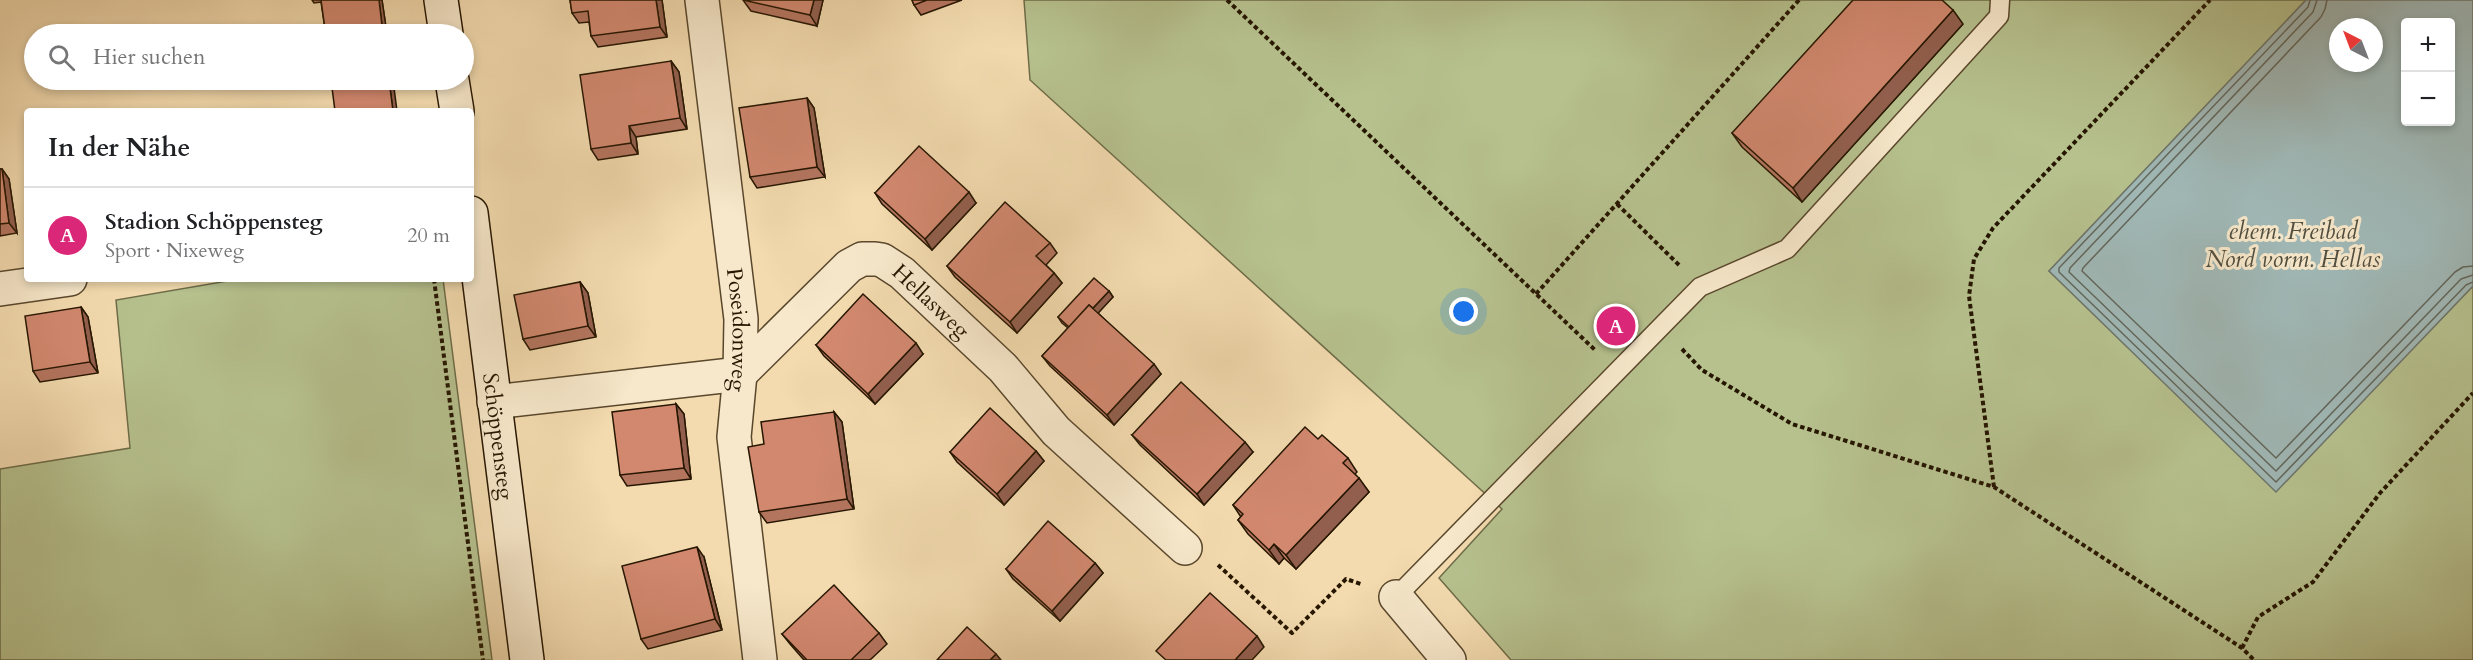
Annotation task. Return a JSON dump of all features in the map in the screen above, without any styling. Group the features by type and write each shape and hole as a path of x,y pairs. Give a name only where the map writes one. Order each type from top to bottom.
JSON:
{"street":[{"path":"441,0 445,24"},
{"name":"Poseidonweg","path":"702,0 741,318 740,374 734,436 760,660"},
{"path":"454,90 457,108"},
{"name":"Schöppensteg","path":"474,237 527,660"},
{"name":"Hellasweg","path":"740,374 849,266 862,259 882,260 915,284 1003,368 1056,431 1185,548"},
{"path":"0,289 49,282"},
{"path":"494,402 740,374"},
{"path":"1396,597 1449,660"}],"lane":[{"path":"1396,597 1700,287 1786,249 1999,16 2000,0"}],"path":[{"path":"1227,0 1618,371"},
{"path":"1536,294 1799,0"},
{"path":"1994,487 1969,296 1974,259 1993,228 2210,0"},
{"path":"1617,204 1700,287"},
{"path":"434,282 483,660"},
{"path":"1661,327 1702,370 1792,424 1994,487 2242,648 2254,660"},
{"path":"2242,648 2258,617 2313,582 2380,493 2473,393"},
{"path":"1185,548 1220,566 1292,633 1346,579 1396,597"}],"green space":[{"path":"1024,0 2306,0 2049,271 2276,491 2473,286 2473,660 1511,660 1439,578 1502,509 1030,80"},
{"path":"221,282 443,282 492,660 0,660 0,469 130,448 116,300"}],"water":[{"name":"ehem. Freibad Nord vorm. Hellas","path":"2306,0 2473,0 2473,286 2276,492 2049,271"}],"building":[{"path":"321,0 379,0 382,24 324,24"},
{"path":"570,0 656,0 660,27 591,36 588,11 572,13"},
{"path":"743,0 814,0 810,15"},
{"path":"912,0 927,0 914,5"},
{"path":"1853,0 1942,0 1953,10 1793,188 1732,133"},
{"path":"671,61 680,118 629,126 631,143 591,149 580,75"},
{"path":"332,90 390,90 393,108 335,108"},
{"path":"807,98 817,167 750,177 739,108"},
{"path":"919,146 969,192 925,239 875,193"},
{"path":"0,169 2,169 9,223 0,224"},
{"path":"1005,202 1050,243 1036,256 1054,273 1010,322 947,266"},
{"path":"1094,278 1109,291 1093,308 1089,305 1069,327 1058,317"},
{"path":"580,282 588,326 523,339 514,295"},
{"path":"863,294 916,343 868,394 816,345"},
{"path":"1089,305 1154,364 1107,415 1042,356"},
{"path":"81,307 90,362 33,371 25,316"},
{"path":"1181,382 1245,442 1197,494 1132,435"},
{"path":"676,404 684,468 620,475 612,412"},
{"path":"990,408 1036,451 997,494 950,452"},
{"path":"834,412 847,499 759,512 748,447 764,444 761,422"},
{"path":"1305,427 1318,439 1322,435 1348,458 1343,463 1359,478 1286,555 1274,544 1269,550 1238,520 1243,514 1233,505"},
{"path":"1048,521 1095,563 1052,611 1006,569"},
{"path":"697,547 715,619 641,639 622,566"},
{"path":"834,585 879,633 851,660 807,660 782,634"},
{"path":"1210,593 1257,636 1235,660 1166,660 1156,651"},
{"path":"967,627 996,654 990,660 937,660"}],"place":[{"name":"Stadion Schöppensteg","path":"1616,326"}]}
